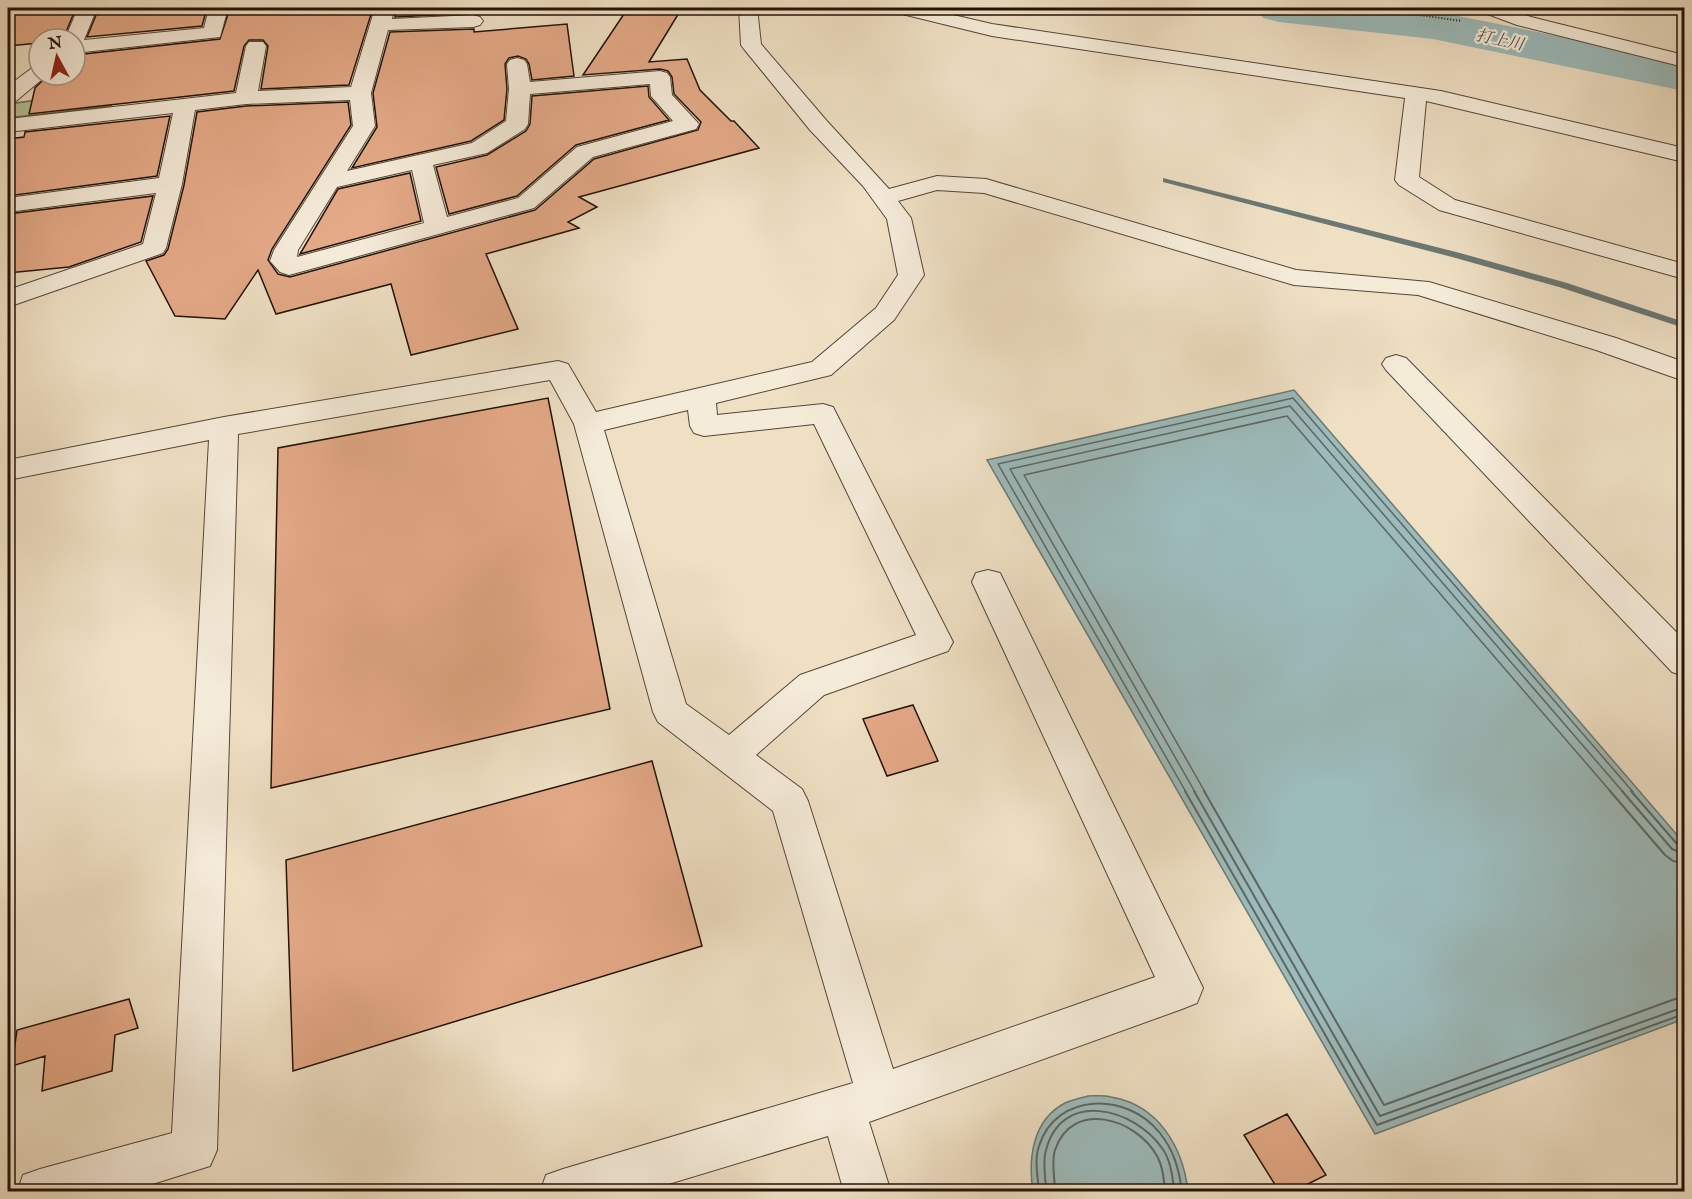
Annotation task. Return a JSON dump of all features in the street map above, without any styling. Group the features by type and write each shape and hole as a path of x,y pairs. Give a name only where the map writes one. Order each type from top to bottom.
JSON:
{"street":[{"path":"80,27 87,8"},
{"path":"87,46 213,33 218,8"},
{"path":"588,424 821,369 885,314 910,274 899,218 884,197 751,45 748,8"},
{"path":"902,8 992,30 1441,97 1684,155"},
{"path":"1489,8 1524,21 1684,61"},
{"path":"473,21 382,16 360,93 364,126 286,250 282,261 289,267 526,203 585,152 688,124 662,96 660,77 520,89"},
{"path":"246,98 256,46"},
{"path":"18,62 27,59"},
{"path":"329,182 479,148 517,124 520,89 517,64"},
{"path":"8,96 27,81"},
{"path":"8,125 246,98 360,93"},
{"path":"1416,93 1407,180 1447,205 1684,272"},
{"path":"8,299 154,248 170,184 185,105"},
{"path":"421,161 437,227"},
{"path":"884,197 938,183 986,186 1294,277 1420,287 1606,344 1684,372"},
{"path":"9,212 170,184"},
{"path":"1396,364 1684,662"},
{"path":"8,470 224,427 558,370 588,424 671,712 789,801 860,1103 868,1191"},
{"path":"701,398 704,426 823,414 936,642 812,685 730,756"},
{"path":"40,1191 195,1150 224,427"},
{"path":"563,1191 860,1103 1182,988 988,582"}],"green space":[{"path":"113,90 111,106 8,118 8,104"}],"water":[{"path":"1294,390 1684,843 1684,1019 1375,1134 987,460"},
{"path":"1088,1096 1108,1096 1128,1102 1143,1109 1155,1119 1166,1131 1181,1159 1188,1191 1033,1191 1032,1154 1039,1130 1054,1110 1065,1103"}],"building":[{"path":"8,8 76,8 68,27 27,27 27,44 8,46"},
{"path":"99,8 207,8 202,26 87,37"},
{"path":"230,8 373,8 349,85 261,89 268,46 263,40 249,40 244,46 234,91 29,114 36,87 87,87 87,54 220,39"},
{"path":"396,8 476,8 476,13 395,17"},
{"path":"628,8 682,8 649,62 687,59 700,90 759,148 579,197 597,207 568,222 579,228 486,254 518,329 411,355 391,284 276,314 258,270 225,319 175,316 146,261 164,255 168,249 184,185 197,112 246,106 348,102 351,125 272,249 268,260 278,274 290,277 535,210 594,159 698,130 701,122 674,94 672,77 668,71 660,69 583,75"},
{"path":"567,24 574,76 532,80 526,59 518,56 509,58 505,64 507,89 504,120 471,141 352,168 377,127 373,93 390,32 474,29 474,32"},
{"path":"648,86 649,97 669,120 576,145 517,196 449,214 436,167 487,155 526,131 530,124 532,96"},
{"path":"170,116 157,176 8,196 8,139 24,137 25,132"},
{"path":"410,173 421,221 300,254 338,189"},
{"path":"153,196 141,242 69,267 8,273 8,214"},
{"path":"548,398 610,709 271,788 278,448"},
{"path":"913,705 938,761 887,776 863,719"},
{"path":"652,761 702,946 293,1071 286,860"},
{"path":"129,999 138,1028 115,1035 112,1071 42,1091 45,1056 12,1066 17,1030"},
{"path":"1287,1114 1326,1175 1294,1191 1279,1191 1244,1135"}],"waterway":[{"name":"打上川","path":"1279,8 1433,25 1684,76"},
{"path":"1166,180 1456,255 1563,285 1684,325"}]}
